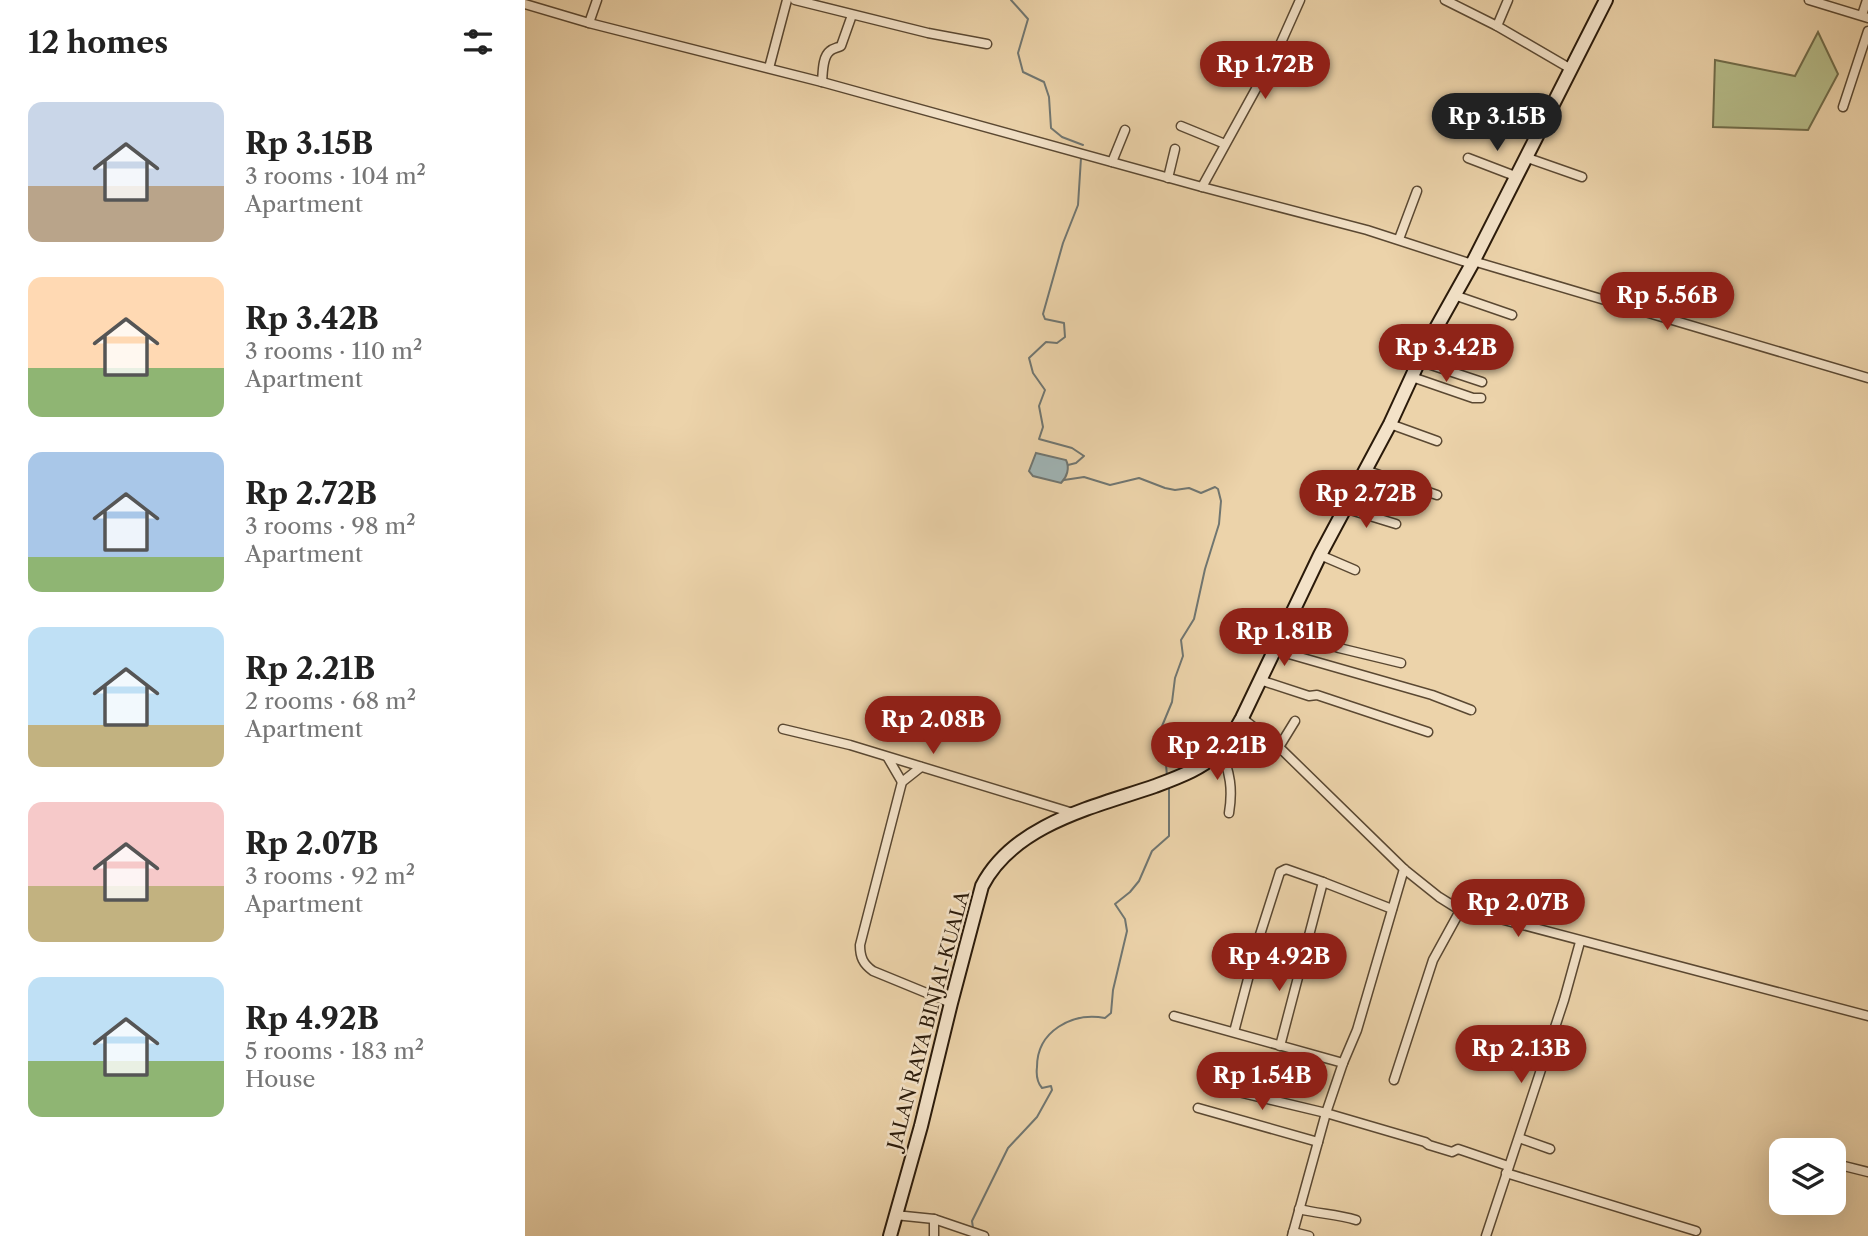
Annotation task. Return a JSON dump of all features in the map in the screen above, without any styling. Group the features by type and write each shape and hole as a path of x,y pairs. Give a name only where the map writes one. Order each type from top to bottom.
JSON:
{"main road":[{"name":"JALAN RAYA BINJAI-KUALA","path":"890,1236 982,886 990,871 1002,856 1023,839 1076,814 1188,773 1221,750 1242,718 1320,555 1390,424 1419,361 1606,0"}],"street":[{"path":"589,23 597,0"},
{"path":"769,68 787,0"},
{"path":"795,0 987,44"},
{"path":"1202,187 1279,47 1300,0"},
{"path":"1445,0 1497,26 1571,69"},
{"path":"1497,26 1508,0"},
{"path":"1809,0 1865,17 1867,0"},
{"path":"525,4 1399,239 1472,263 1868,378"},
{"path":"822,82 823,64 828,53 841,46 852,15"},
{"path":"1843,107 1868,31"},
{"path":"1181,126 1225,144"},
{"path":"1112,162 1125,130"},
{"path":"1168,178 1175,149"},
{"path":"1525,157 1582,177"},
{"path":"1468,158 1515,176"},
{"path":"1399,239 1417,191"},
{"path":"1454,295 1512,315"},
{"path":"1419,361 1482,382"},
{"path":"1412,377 1473,398 1481,398"},
{"path":"1390,424 1437,441"},
{"path":"1365,470 1437,495"},
{"path":"1345,508 1396,524"},
{"path":"1320,555 1355,570"},
{"path":"1285,629 1339,648 1401,663"},
{"path":"1275,650 1432,695 1471,710"},
{"path":"1261,680 1309,696 1317,695 1428,733"},
{"path":"1242,718 1279,747 1404,869 1439,897 1461,909 1868,1016"},
{"path":"1279,747 1295,721"},
{"path":"783,729 850,745 1076,814"},
{"path":"1221,750 1231,783 1229,813"},
{"path":"888,758 902,782"},
{"path":"921,768 902,782 860,945 860,956 873,971 951,1003"},
{"path":"1309,1236 1292,1234 1326,1113 1342,1063 1357,1030 1404,869"},
{"path":"1234,1032 1280,872 1286,870 1323,882 1392,909"},
{"path":"1280,1046 1323,882"},
{"path":"1394,1080 1433,960 1461,909"},
{"path":"1486,1236 1564,1000 1580,942"},
{"path":"1174,1016 1342,1063"},
{"path":"1230,1090 1326,1113 1452,1152 1458,1149 1507,1170 1696,1231"},
{"path":"1198,1108 1318,1142"},
{"path":"1519,1138 1550,1149"},
{"path":"1846,1166 1868,1172"},
{"path":"1299,1209 1324,1214 1336,1213 1356,1220"},
{"path":"895,1216 934,1219 984,1236"},
{"path":"934,1219 934,1236"}],"green space":[{"path":"1818,32 1838,74 1808,130 1713,127 1715,60 1795,76"}],"shaded area":[{"path":"1036,453 1066,460 1067,472 1061,483 1033,476 1029,471"}],"waterway":[{"path":"1011,0 1028,19 1018,53 1023,72 1044,82 1049,97 1051,128 1062,137 1083,145"},
{"path":"1068,465 1076,463 1084,456 1072,448 1039,439 1043,427 1039,406 1045,390 1033,373 1029,358 1046,342 1057,343 1065,337 1064,323 1045,319 1043,314 1063,243 1078,205 1081,158"},
{"path":"1064,480 1084,477 1110,485 1139,478 1175,490 1189,488 1201,493 1215,487 1218,489 1221,501 1219,524 1194,619 1181,640 1183,656 1175,678 1172,702 1160,731 1167,776"},
{"path":"973,1228 972,1221 1008,1148 1037,1117 1052,1090 1051,1086 1042,1088 1037,1078 1043,1043 1050,1034 1069,1021 1105,1018 1111,1013 1113,990 1127,931 1125,919 1115,904 1139,881 1152,851 1169,836 1169,789"}]}
